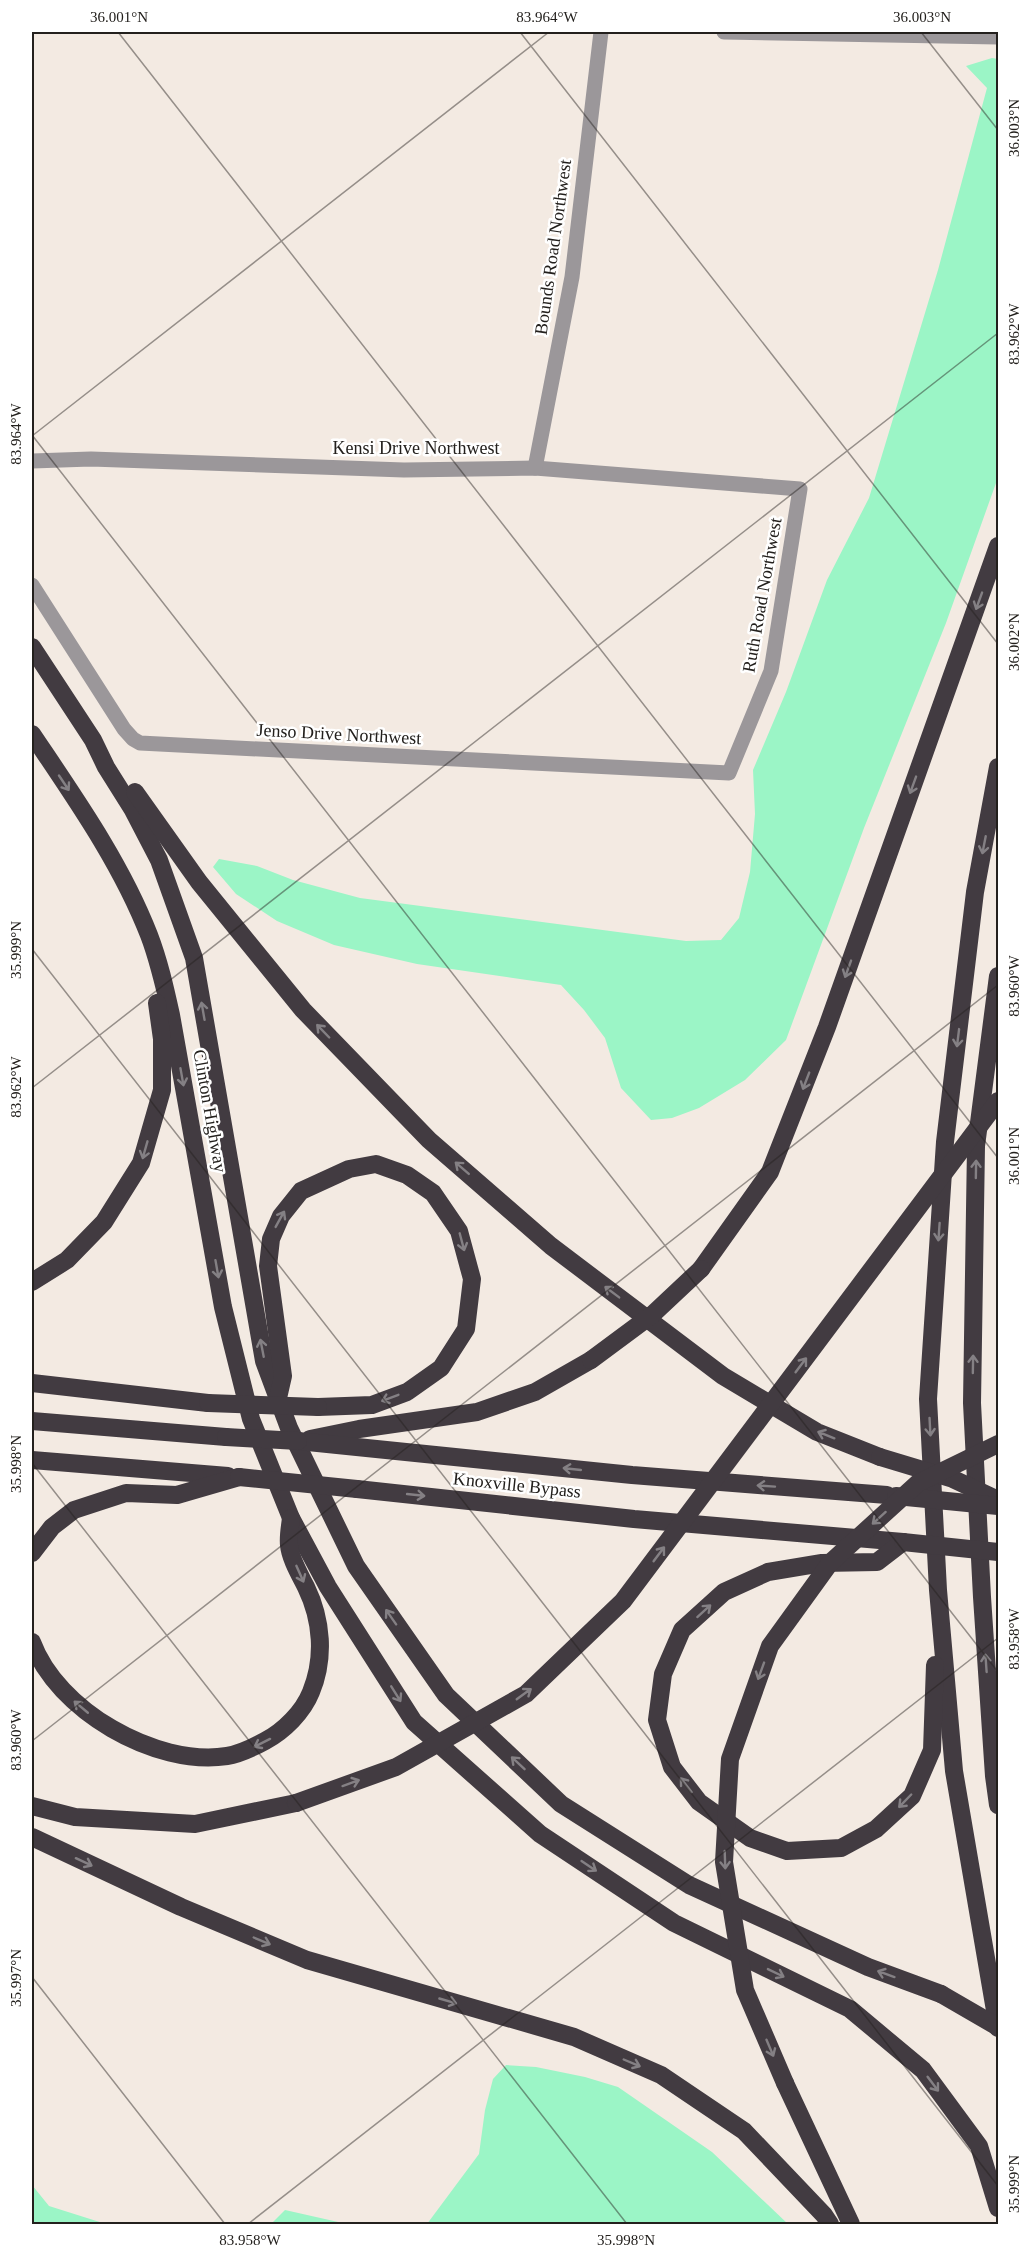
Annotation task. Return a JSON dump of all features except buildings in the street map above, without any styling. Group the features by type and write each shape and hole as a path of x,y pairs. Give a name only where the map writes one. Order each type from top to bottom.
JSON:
{"highway":[{"path":"335,1440 477,1412 535,1392 591,1360 653,1314 701,1269 770,1172 827,1027 999,546"},
{"path":"32,647 93,740 106,767 133,810 159,860 194,958 264,1360 278,1400 356,1566 446,1695 561,1804 689,1886 868,1967 941,1994 999,2028"},
{"name":"Clinton Highway","path":"32,734 116,864 149,935 160,969 171,1015 224,1307 252,1419 291,1518 328,1587 414,1722 540,1834 674,1923 850,2009 923,2070 979,2146 999,2208"},
{"path":"93,740 112,756 154,820 199,882 303,1010 429,1140 551,1246 723,1376 817,1432 880,1457 953,1479 999,1500"},
{"path":"999,767 975,892 945,1142 928,1399 938,1590 954,1771 999,2028"},
{"path":"32,1282 67,1260 104,1222 141,1163 162,1090 162,1039 156,993 160,969"},
{"path":"999,976 976,1146 972,1403 982,1609 994,1776 999,1805"},
{"path":"32,1806 75,1817 195,1824 296,1803 396,1767 526,1694 623,1601 999,1101"},
{"path":"32,1383 208,1402 318,1407 372,1405 407,1392 441,1368 466,1329 472,1279 459,1231 433,1193 407,1175 376,1164 349,1169 301,1191 281,1216 271,1239 268,1266 283,1376 278,1400"},
{"name":"Knoxville Bypass","path":"32,1421 226,1437 298,1441 335,1440 644,1476 999,1506"},
{"path":"851,2224 785,2083 746,1990 723,1862 730,1759 770,1646 830,1563 918,1483 999,1444"},
{"name":"Knoxville Bypass","path":"32,1460 239,1477 634,1519 999,1552"},
{"path":"32,1554 52,1527 75,1510 126,1493 177,1495 239,1477"},
{"path":"32,1642 35,1651 53,1678 77,1704 105,1725 133,1739 165,1751 202,1756 228,1756 253,1747 275,1736 294,1718 310,1695 318,1670 320,1633 312,1600 289,1547 291,1518"},
{"path":"903,1542 877,1563 822,1563 768,1572 724,1592 682,1630 663,1674 657,1720 672,1767 699,1802 750,1838 787,1851 841,1848 876,1829 912,1796 932,1750 938,1590"},
{"path":"32,1837 182,1907 307,1960 574,2037 662,2075 744,2131 830,2224"}],"street":[{"name":"Bounds Road Northwest","path":"535,468 572,277 601,32"},
{"path":"724,32 999,37"},
{"name":"Kensi Drive Northwest","path":"32,461 91,459 404,470 535,468 800,489"},
{"name":"Ruth Road Northwest","path":"729,773 771,671 800,489"},
{"name":"Jenso Drive Northwest","path":"32,585 124,729 140,743 729,773"}],"green space":[{"path":"992,58 998,59 998,476 946,623 864,828 786,1040 745,1080 699,1108 672,1118 651,1120 621,1088 605,1038 561,985 417,964 334,945 277,921 236,894 213,867 219,859 257,866 293,880 360,898 686,941 721,940 739,918 750,872 755,814 753,770 786,692 827,580 869,498 938,270 987,88 966,66"},
{"path":"506,2065 536,2067 585,2077 618,2087 712,2152 788,2224 427,2224 479,2154 485,2110 493,2079"},
{"path":"32,2185 49,2206 106,2224 32,2224"},
{"path":"285,2210 347,2224 271,2224"}]}
